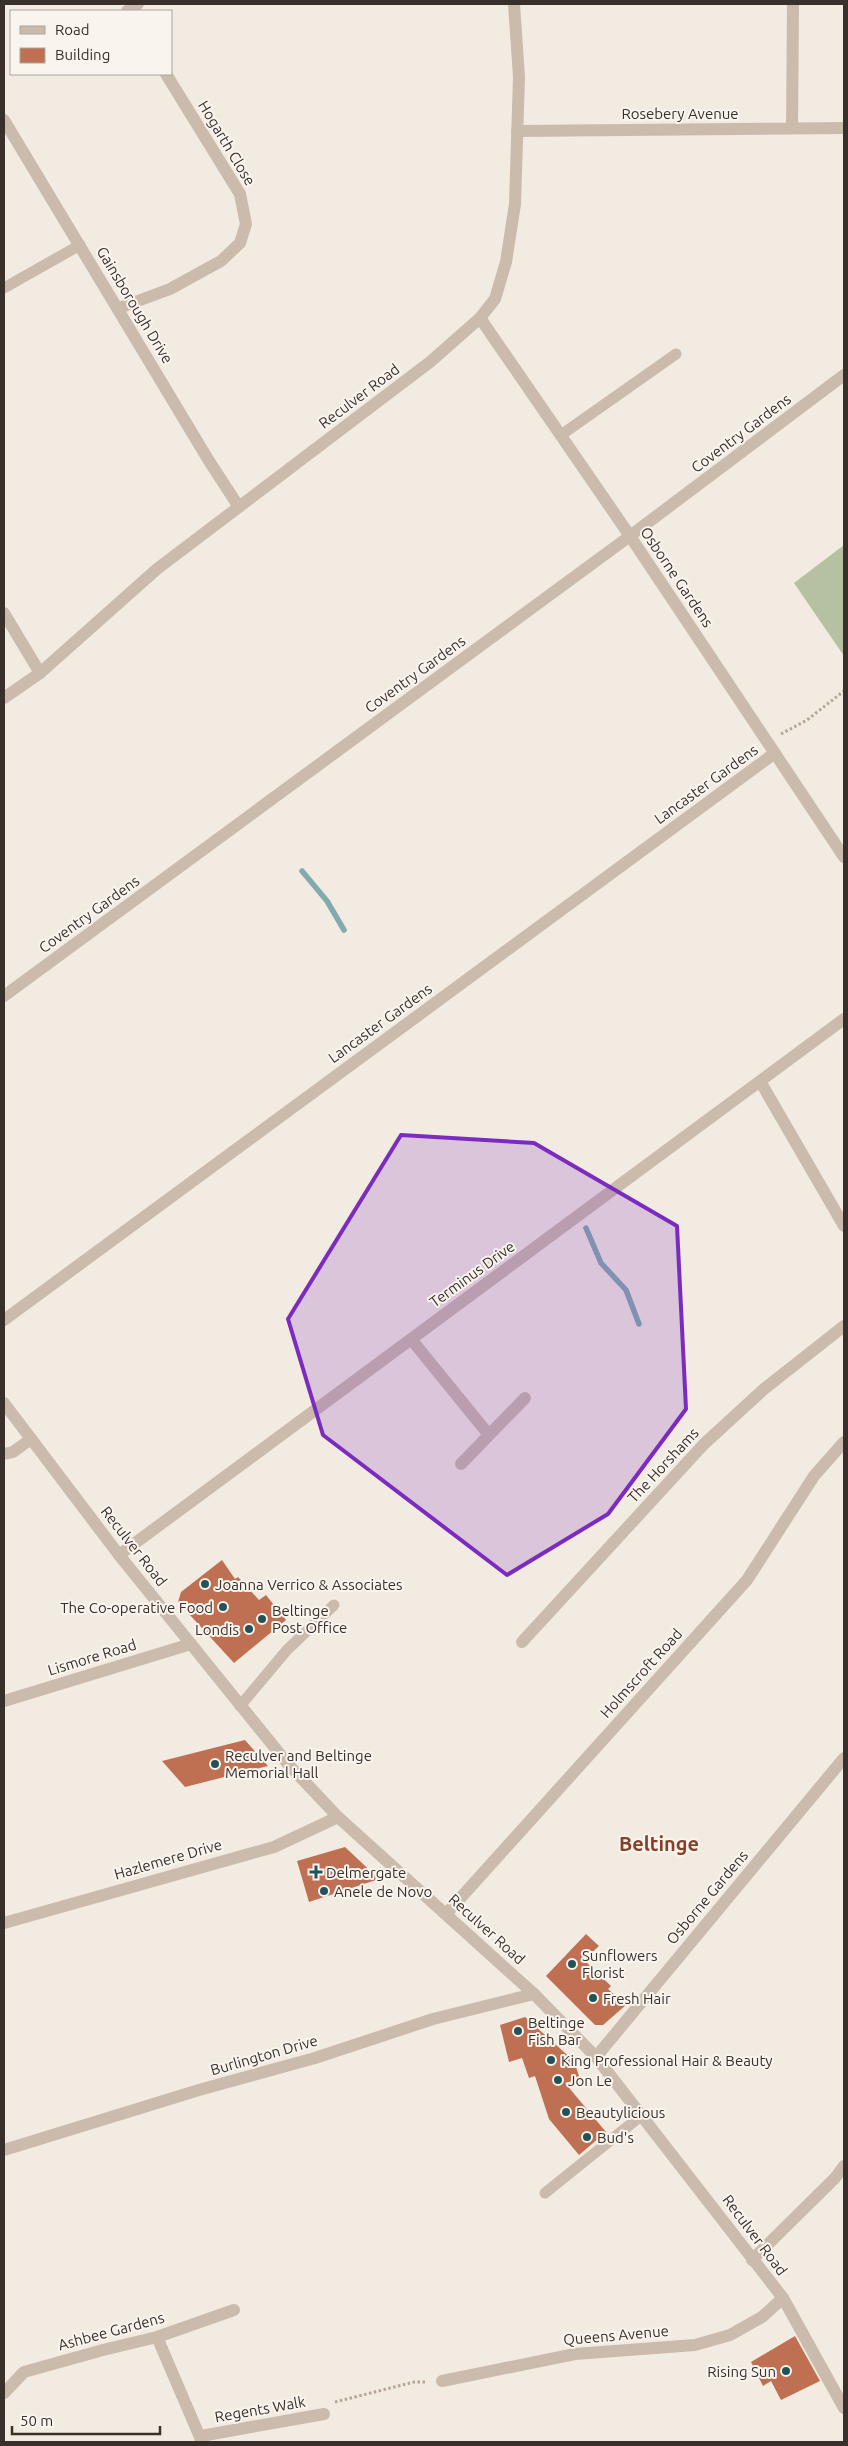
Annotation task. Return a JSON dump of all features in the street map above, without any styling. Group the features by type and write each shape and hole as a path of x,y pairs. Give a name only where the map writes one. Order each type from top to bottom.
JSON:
{"street":[{"name":"Reculver Road","path":"4,698 40,673 157,569 430,362 480,318 495,300 506,262 515,204 519,77 514,4"},
{"path":"792,128 793,4"},
{"name":"Hogarth Close","path":"119,308 170,289 221,261 240,243 246,224 240,194 167,75"},
{"name":"Gainsborough Drive","path":"4,120 119,308 209,461 239,507"},
{"name":"Rosebery Avenue","path":"517,131 844,128"},
{"name":"Osborne Gardens","path":"480,318 630,536 844,857"},
{"name":"Coventry Gardens","path":"4,996 630,536 844,375"},
{"path":"4,612 40,673"},
{"name":"Lancaster Gardens","path":"4,1320 775,753"},
{"name":"Terminus Drive","path":"119,1555 844,1020"},
{"path":"760,1081 844,1226"},
{"name":"The Horshams","path":"522,1642 704,1444 764,1390 844,1326"},
{"path":"411,1339 489,1434"},
{"path":"461,1464 525,1398"},
{"name":"Reculver Road","path":"4,1403 119,1555 288,1764 338,1817 534,1994 596,2057 698,2186 752,2260 783,2298 844,2408"},
{"path":"4,1454 13,1452 31,1439"},
{"name":"Holmscroft Road","path":"446,1914 747,1580 814,1476 844,1442"},
{"name":"Lismore Road","path":"4,1701 191,1644"},
{"name":"Osborne Gardens","path":"596,2057 844,1758"},
{"name":"Hazlemere Drive","path":"4,1923 274,1847 338,1817"},
{"name":"Burlington Drive","path":"4,2150 199,2090 315,2058 433,2019 534,1994"},
{"path":"752,2260 835,2178 844,2166"},
{"name":"Queens Avenue","path":"442,2381 576,2354 695,2344 730,2335 762,2317 783,2298"},
{"name":"Ashbee Gardens","path":"4,2393 24,2372 157,2337 234,2310"},
{"path":"157,2337 202,2439"},
{"name":"Regents Walk","path":"202,2439 324,2414"}],"lane":[{"path":"4,288 80,245"},
{"path":"561,435 676,354"},
{"path":"240,1706 287,1650 334,1605"},
{"path":"545,2193 642,2115"}],"path":[{"path":"767,742 807,720 844,691"},
{"path":"324,2414 333,2403 414,2382 442,2381"}],"highlighted area":[{"path":"401,1135 534,1143 677,1226 686,1409 608,1514 507,1575 323,1435 288,1319"}],"green space":[{"path":"844,545 844,656 794,583"}],"building":[{"path":"222,1560 235,1579 238,1577 259,1600 266,1595 286,1620 234,1663 178,1602 181,1592"},
{"name":"Reculver and Beltinge Memorial Hall","path":"245,1740 268,1766 185,1787 162,1761"},
{"path":"345,1847 379,1879 309,1902 297,1861"},
{"path":"586,1934 599,1946 584,1960 611,1986 608,1989 626,2005 603,2025 595,2025 546,1976"},
{"path":"525,2017 574,2061 580,2079 565,2083 606,2132 579,2155 549,2119 535,2076 529,2078 522,2058 509,2062 500,2025"},
{"name":"Rising Sun","path":"795,2336 820,2381 781,2400 771,2381 763,2386 751,2362"}],"waterway":[{"path":"302,871 327,901 344,930"},
{"path":"586,1228 601,1263 626,1290 639,1324"}],"place":[{"name":"Joanna Verrico & Associates","path":"205,1584"},
{"name":"The Co-operative Food","path":"223,1607"},
{"name":"Beltinge Post Office","path":"262,1619"},
{"name":"Londis","path":"249,1629"},
{"name":"Reculver and Beltinge Memorial Hall","path":"215,1764"},
{"name":"Delmergate","path":"316,1872"},
{"name":"Anele de Novo","path":"324,1891"},
{"name":"Sunflowers Florist","path":"572,1964"},
{"name":"Fresh Hair","path":"593,1998"},
{"name":"Beltinge Fish Bar","path":"518,2031"},
{"name":"King Professional Hair & Beauty","path":"551,2060"},
{"name":"Jon Le","path":"558,2080"},
{"name":"Beautylicious","path":"566,2112"},
{"name":"Bud's","path":"587,2137"},
{"name":"Rising Sun","path":"786,2371"}],"district":[{"name":"Beltinge","path":"659,1843"}]}
